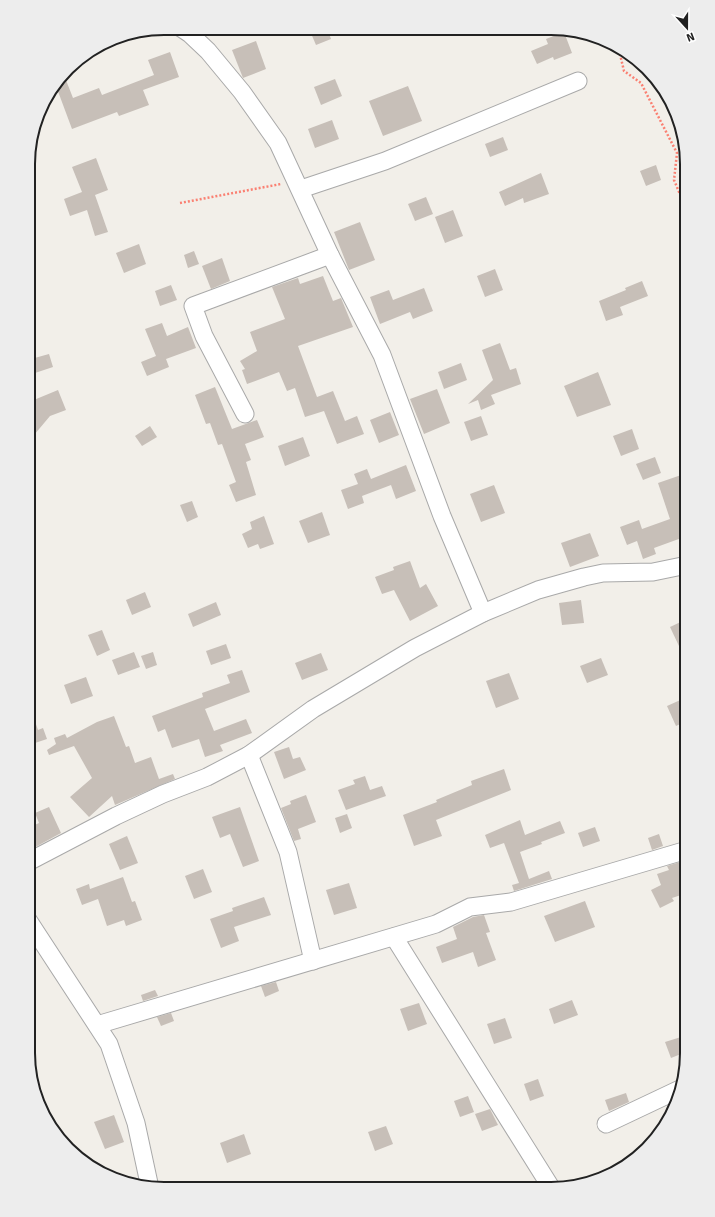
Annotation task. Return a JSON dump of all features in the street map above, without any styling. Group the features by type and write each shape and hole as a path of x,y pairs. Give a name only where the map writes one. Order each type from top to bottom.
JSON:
{"street":[{"path":"191,35 208,51 242,92 278,143 299,185 330,255 382,355 442,516 483,613"},
{"path":"299,185 385,161 578,82"},
{"path":"245,414 204,336 192,306 330,255"},
{"path":"35,858 116,816 164,794 208,777 249,755 313,709 415,648 483,613 538,590 584,577 603,573 653,572 680,566"},
{"path":"249,755 288,852 313,961"},
{"path":"97,1025 436,924 470,907 511,902 680,852"},
{"path":"35,931 109,1044 136,1123 149,1181"},
{"path":"394,937 548,1182"},
{"path":"606,1124 674,1092"}],"path":[{"path":"620,55 624,70 641,83 677,152 674,180 680,194"},
{"path":"180,203 299,185"}],"building":[{"path":"312,35 330,35 331,39 316,45"},
{"path":"556,35 565,36 572,53 554,60 553,57 537,64 531,51 548,44 546,39"},
{"path":"256,41 266,69 243,78 232,50"},
{"path":"170,52 179,77 143,90 149,105 119,116 117,112 72,129 58,91 66,80 73,98 99,88 102,95 154,75 148,60"},
{"path":"335,79 342,96 321,105 314,87"},
{"path":"408,86 422,121 383,136 369,101"},
{"path":"332,120 339,139 315,148 308,129"},
{"path":"503,137 508,150 490,157 485,144"},
{"path":"96,158 108,190 95,195 108,232 95,236 87,210 70,216 64,199 82,192 72,167"},
{"path":"656,165 661,180 646,186 640,171"},
{"path":"541,173 549,194 524,203 523,198 505,206 499,192"},
{"path":"426,197 433,214 415,221 408,204"},
{"path":"453,210 463,236 445,243 435,217"},
{"path":"360,222 375,260 349,270 334,232"},
{"path":"139,244 146,264 124,273 116,253"},
{"path":"194,251 199,264 188,268 184,255"},
{"path":"222,258 230,281 211,289 202,266"},
{"path":"495,269 503,290 485,297 477,276"},
{"path":"323,276 333,301 341,298 353,327 298,346 317,397 333,391 345,421 357,416 364,434 337,444 324,411 305,417 295,388 287,391 279,372 247,384 242,370 245,369 240,361 257,351 250,332 285,319 272,287 298,278 300,284"},
{"path":"642,281 648,296 620,307 623,315 606,321 599,301 626,290 625,288"},
{"path":"171,285 177,300 160,306 155,291"},
{"path":"424,288 433,311 413,319 410,312 380,324 370,297 389,290 393,300"},
{"path":"162,323 167,336 188,327 196,348 166,359 169,367 147,376 141,362 156,356 145,329"},
{"path":"500,343 510,370 516,368 521,384 491,395 495,404 481,410 478,400 468,404 493,380 482,350"},
{"path":"49,354 53,367 35,373 35,358"},
{"path":"461,363 467,380 444,389 438,372"},
{"path":"598,372 611,405 577,417 564,386"},
{"path":"215,387 232,429 257,420 264,437 245,444 251,460 246,462 256,495 236,502 229,485 236,482 222,444 218,445 210,423 206,424 195,395"},
{"path":"437,389 450,423 424,434 410,399"},
{"path":"58,390 66,410 50,416 35,434 35,400"},
{"path":"390,412 399,435 379,443 370,420"},
{"path":"481,416 488,435 471,441 464,422"},
{"path":"150,426 157,437 142,446 135,436"},
{"path":"632,429 639,449 621,456 613,436"},
{"path":"303,437 310,456 285,466 278,446"},
{"path":"655,457 661,473 643,480 636,464"},
{"path":"406,465 416,491 396,499 391,485 362,496 364,503 348,509 341,490 358,484 354,474 367,469 371,479"},
{"path":"680,475 680,539 654,548 656,554 643,559 637,541 627,545 620,527 639,520 642,529 670,519 658,483"},
{"path":"494,485 505,513 481,522 470,494"},
{"path":"192,501 198,517 187,522 180,505"},
{"path":"322,512 330,535 308,543 299,521"},
{"path":"264,516 274,544 260,549 258,544 248,548 242,534 252,529 250,522"},
{"path":"590,533 599,556 570,567 561,543"},
{"path":"410,561 420,588 426,584 438,606 410,621 394,590 382,594 375,577 394,570 393,567"},
{"path":"145,592 151,607 132,615 126,600"},
{"path":"581,600 584,623 562,625 559,603"},
{"path":"216,602 221,615 193,627 188,614"},
{"path":"680,622 680,648 670,627"},
{"path":"102,630 110,650 97,656 88,635"},
{"path":"226,644 231,658 211,665 206,651"},
{"path":"134,652 140,667 118,675 112,660"},
{"path":"153,652 157,665 146,669 141,656"},
{"path":"321,653 328,670 302,680 295,663"},
{"path":"601,658 608,675 587,683 580,666"},
{"path":"242,670 250,692 205,709 214,731 246,719 252,733 220,745 223,751 205,757 199,739 172,748 165,729 158,732 152,716 203,697 202,693 230,683 227,675"},
{"path":"509,673 519,699 496,708 486,681"},
{"path":"86,677 93,696 71,704 64,685"},
{"path":"680,700 680,724 676,726 667,706"},
{"path":"114,716 126,747 129,746 135,763 151,757 159,779 173,774 175,779 115,805 112,796 89,817 70,797 92,778 74,746 49,755 47,750 56,744 54,738 65,734 67,738 97,722"},
{"path":"35,721 38,730 43,728 47,739 35,743"},
{"path":"289,747 293,759 300,757 306,770 284,779 274,752"},
{"path":"504,769 511,790 436,820 442,836 414,846 403,815 437,802 436,800 472,785 471,781"},
{"path":"365,776 370,790 382,786 386,796 346,810 338,790 355,784 353,780"},
{"path":"306,795 316,822 298,829 301,839 294,841 281,808 291,804 290,801"},
{"path":"49,807 61,833 35,847 35,825 39,823 35,813"},
{"path":"240,807 259,861 243,867 230,834 220,838 212,817"},
{"path":"347,814 352,828 340,833 335,818"},
{"path":"520,820 525,835 560,821 565,833 520,852 529,879 549,871 552,879 514,891 512,885 519,883 504,843 490,848 485,835"},
{"path":"595,827 600,841 583,847 578,833"},
{"path":"659,834 663,846 652,850 648,838"},
{"path":"127,836 138,863 120,870 109,844"},
{"path":"680,862 680,895 672,898 674,901 660,908 651,890 661,885 657,874 669,870 667,866"},
{"path":"203,869 212,892 194,899 185,876"},
{"path":"123,877 132,902 135,901 142,920 126,926 124,920 107,926 98,899 82,905 76,889 89,884 90,889"},
{"path":"349,883 357,908 334,915 326,890"},
{"path":"264,897 271,915 234,927 239,941 221,948 210,919 233,911 232,908"},
{"path":"585,901 595,927 555,942 544,916"},
{"path":"484,915 490,932 486,933 496,960 478,967 473,952 442,963 436,947 457,939 453,927 473,917"},
{"path":"276,982 279,991 265,997 261,986"},
{"path":"155,990 158,996 143,1001 141,995"},
{"path":"572,1000 578,1015 554,1024 549,1009"},
{"path":"419,1003 427,1024 408,1031 400,1009"},
{"path":"171,1013 174,1021 161,1026 157,1017"},
{"path":"505,1018 512,1038 494,1044 487,1024"},
{"path":"680,1037 680,1054 671,1058 665,1042"},
{"path":"538,1079 544,1096 530,1101 524,1084"},
{"path":"626,1093 629,1102 609,1111 605,1100"},
{"path":"468,1096 474,1112 460,1117 454,1101"},
{"path":"490,1109 498,1125 482,1131 475,1114"},
{"path":"114,1115 124,1142 105,1149 94,1122"},
{"path":"386,1126 393,1144 375,1151 368,1132"},
{"path":"244,1134 251,1154 227,1163 220,1143"}]}
